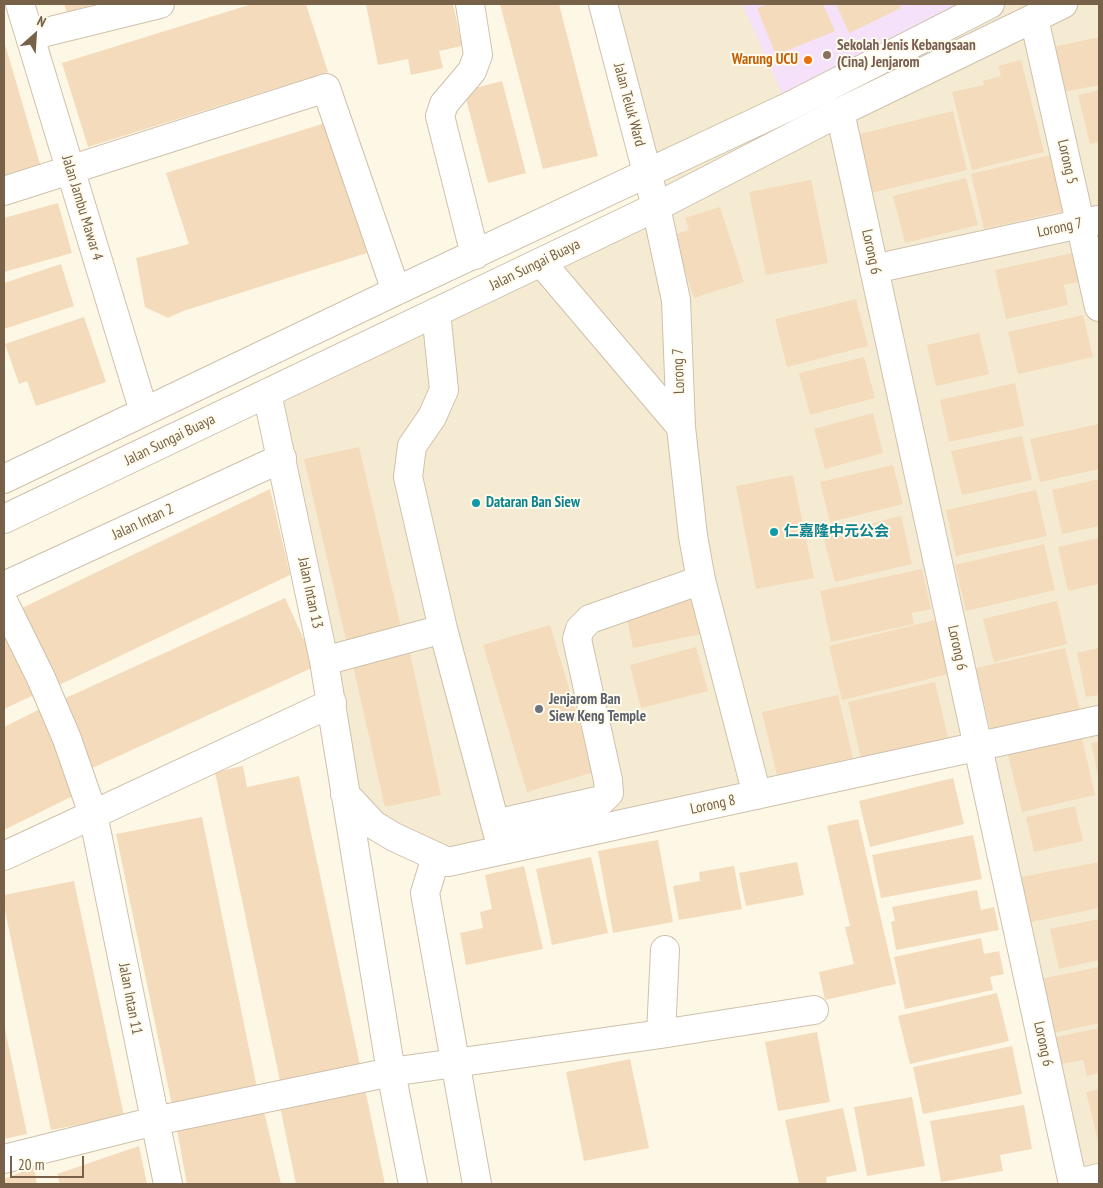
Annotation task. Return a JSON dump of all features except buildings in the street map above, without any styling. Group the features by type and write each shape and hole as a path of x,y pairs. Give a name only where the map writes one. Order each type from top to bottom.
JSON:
{"street":[{"name":"Jalan Jambu Mawar 4","path":"20,4 144,412"},
{"path":"30,36 160,4"},
{"path":"470,4 478,55 472,71 444,104 440,116 475,255"},
{"name":"Jalan Teluk Ward","path":"603,4 656,207"},
{"path":"4,479 396,291 788,107 990,4"},
{"name":"Jalan Sungai Buaya","path":"4,519 656,207 840,112 1063,4"},
{"name":"Lorong 5","path":"1034,18 1090,221 1099,307"},
{"path":"4,190 326,88 396,291"},
{"name":"Lorong 6","path":"840,112 1073,1184"},
{"name":"Lorong 7","path":"656,207 676,300 681,427 693,536 701,580 757,795"},
{"name":"Lorong 7","path":"874,269 1090,221"},
{"path":"541,262 681,427"},
{"path":"436,312 444,390 432,417 412,446 408,477 443,629 502,851"},
{"name":"Jalan Intan 13","path":"267,393 332,703 391,1072 413,1184"},
{"name":"Jalan Intan 2","path":"4,586 282,458"},
{"path":"495,824 602,800 609,793 608,780 577,639 580,629 590,618 701,580"},
{"name":"Jalan Intan 11","path":"4,603 41,678 63,730 93,814 168,1184"},
{"path":"324,661 443,629"},
{"path":"4,856 332,703"},
{"name":"Lorong 8","path":"346,794 374,825 394,837 448,862 1099,720"},
{"path":"436,857 425,893 477,1184"},
{"path":"662,1034 665,950"},
{"path":"4,1159 155,1121 391,1072 662,1034 814,1010"},
{"path":"1073,1184 1099,1178"}],"shaded area":[{"path":"603,4 1099,4 1099,1178 1073,1184 978,747 436,857 345,794 267,393 655,207"},
{"name":"Sekolah Jenis Kebangsaan (Cina) Jenjarom","path":"742,4 990,4 788,107"}],"place":[{"name":"Sekolah Jenis Kebangsaan (Cina) Jenjarom","path":"827,55"},
{"name":"Warung UCU","path":"808,60"},
{"name":"Dataran Ban Siew","path":"476,503"},
{"name":"仁嘉隆中元公会","path":"774,532"},
{"name":"Jenjarom Ban Siew Keng Temple","path":"539,709"}]}
